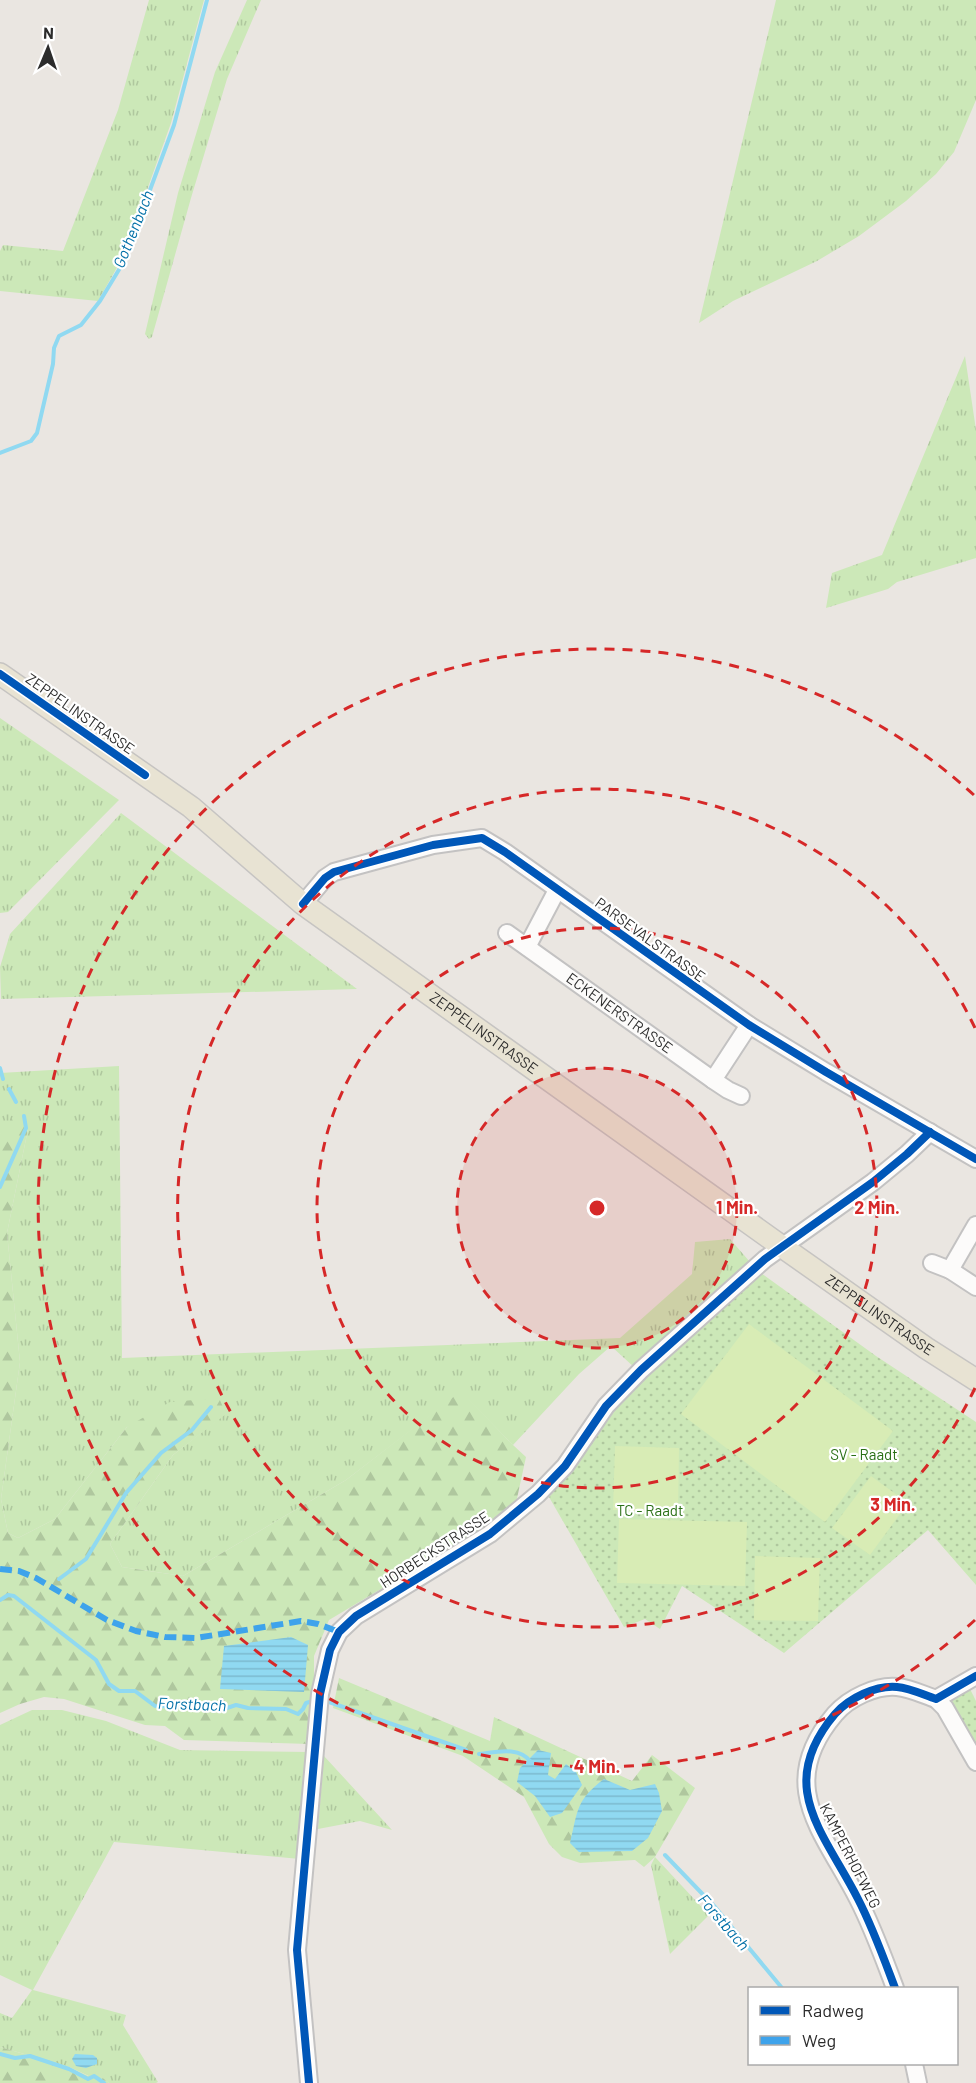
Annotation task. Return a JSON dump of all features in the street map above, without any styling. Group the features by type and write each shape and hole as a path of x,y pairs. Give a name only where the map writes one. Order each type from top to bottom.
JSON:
{"main road":[{"name":"ZEPPELINSTRASSE","path":"0,674 191,807 303,904 781,1246 926,1348 976,1380"}],"street":[{"name":"PARSEVALSTRASSE","path":"303,904 325,878 334,872 433,845 482,838 749,1025 976,1159"},
{"path":"527,947 557,890"},
{"name":"ECKENERSTRASSE","path":"507,933 713,1080 741,1096"},
{"path":"713,1080 749,1025"},
{"name":"HORBECKSTRASSE","path":"309,2083 297,1950 320,1695 330,1650 339,1632 356,1616 490,1534 538,1494 565,1466 606,1406 628,1382 781,1246 873,1182 930,1132"},
{"path":"950,1270 976,1225"},
{"path":"932,1263 950,1270 976,1287"},
{"path":"976,1676 936,1699 945,1708 976,1762"},
{"name":"KAMPERHOFWEG","path":"894,1987 859,1900 814,1822 807,1801 806,1779 810,1752 820,1733 838,1711 855,1698 876,1689 897,1687 936,1699"},
{"path":"914,2065 918,2083"}],"green space":[{"path":"149,0 204,0 171,123 123,257 98,301 0,291 0,251 3,245 63,251 118,110"},
{"path":"247,0 261,0 227,79 152,337 149,339 145,334 178,193 215,72"},
{"path":"776,0 976,0 976,100 954,152 936,174 906,201 859,236 817,261 733,301 699,323"},
{"path":"965,356 976,430 976,558 897,582 888,589 826,608 832,573 882,555"},
{"path":"0,718 119,800 8,912 0,913"},
{"path":"121,813 357,989 1,999 0,967 10,934"},
{"path":"119,1066 122,1358 620,1338 692,1274 695,1242 730,1239 750,1262 635,1368 611,1346 579,1374 513,1445 461,1392 346,1480 183,1576 122,1567 110,1544 173,1455 226,1413 127,1427 55,1519 18,1538 8,1533 1,1499 20,1362 7,1233 28,1129 0,1134 0,1073"},
{"path":"13,1117 28,1129 7,1233 20,1362 1,1499 8,1533 18,1538 55,1519 127,1427 170,1402 219,1398 226,1414 173,1455 110,1544 122,1567 183,1576 346,1480 461,1391 526,1457 516,1503 480,1530 329,1620 314,1656 314,1697 309,1744 184,1740 165,1726 145,1725 64,1699 44,1697 0,1713 0,1134"},
{"path":"761,1273 876,1356 976,1422 976,1585 928,1530 784,1653 682,1586 660,1629 645,1619 624,1627 549,1497 582,1457 627,1393"},
{"name":"SV - Raadt","path":"749,1324 893,1431 825,1522 681,1414"},
{"name":"TC - Raadt","path":"615,1446 679,1448 678,1512 613,1510"},
{"path":"871,1476 908,1503 870,1555 832,1528"},
{"path":"619,1519 747,1522 745,1586 617,1583"},
{"path":"755,1556 820,1558 818,1621 754,1620"},
{"path":"339,1678 490,1741 494,1717 632,1781 652,1755 695,1788 655,1857 644,1867 635,1860 580,1863 562,1857 549,1844 524,1797 463,1756 333,1708"},
{"path":"970,1689 976,1701 976,1747 950,1700"},
{"path":"32,1710 62,1710 106,1721 180,1750 308,1752 300,1859 114,1842 33,1990 126,2015 123,2025 158,2082 156,2083 109,2083 94,2072 89,2076 69,2067 0,2047 0,2013 12,2018 32,1990 0,1975 0,1725"},
{"path":"324,1756 392,1830 360,1821 318,1829"},
{"path":"655,1857 709,1915 670,1954 651,1865"},
{"path":"0,2047 69,2067 88,2076 94,2071 109,2083 0,2083"}],"water":[{"path":"291,1637 308,1645 304,1692 220,1689 224,1646"},
{"path":"538,1750 551,1753 548,1775 555,1779 566,1764 576,1772 582,1785 562,1813 550,1817 535,1796 517,1782 520,1768"},
{"path":"604,1779 630,1790 655,1784 659,1793 662,1811 648,1838 632,1851 579,1852 570,1843 583,1800"},
{"path":"75,2054 93,2055 97,2058 97,2064 86,2068 76,2066 72,2059"}],"waterway":[{"name":"Gothenbach","path":"0,453 31,441 37,433 53,364 54,348 59,336 81,325 100,301 123,263 174,125 207,0"},
{"path":"0,1068 3,1079"},
{"path":"9,1089 16,1102"},
{"path":"0,1187 26,1128 24,1116"},
{"path":"59,1579 86,1559 126,1493 161,1453 192,1430 211,1407"},
{"name":"Forstbach","path":"0,1600 8,1595 14,1596 96,1660 109,1684 119,1691 135,1691 155,1706 199,1707 215,1704 227,1708 236,1705 248,1708 286,1709 298,1714 306,1703 313,1701"},
{"name":"Forstbach","path":"329,1702 466,1750"},
{"name":"Forstbach","path":"479,1754 514,1752 531,1762"},
{"name":"Forstbach","path":"665,1855 715,1907 781,1987"},
{"path":"0,2054 15,2058 30,2056 69,2069 88,2079 94,2076 104,2083"}],"marked path":[{"path":"0,1569 19,1571 36,1578 107,1620 136,1631 165,1637 196,1638 301,1621 318,1624 339,1632"}],"cycle path":[{"path":"0,674 145,775"},
{"path":"303,904 325,878 334,872 433,845 482,838 749,1025 976,1159"},
{"path":"309,2083 297,1950 320,1694 330,1650 339,1632 356,1616 490,1534 538,1494 565,1466 606,1406 641,1370 765,1259 873,1182 930,1132"},
{"path":"895,1987 863,1910 820,1830 811,1808 807,1787 808,1764 817,1740 835,1714 855,1698 872,1690 897,1687 936,1699 976,1676"}]}
